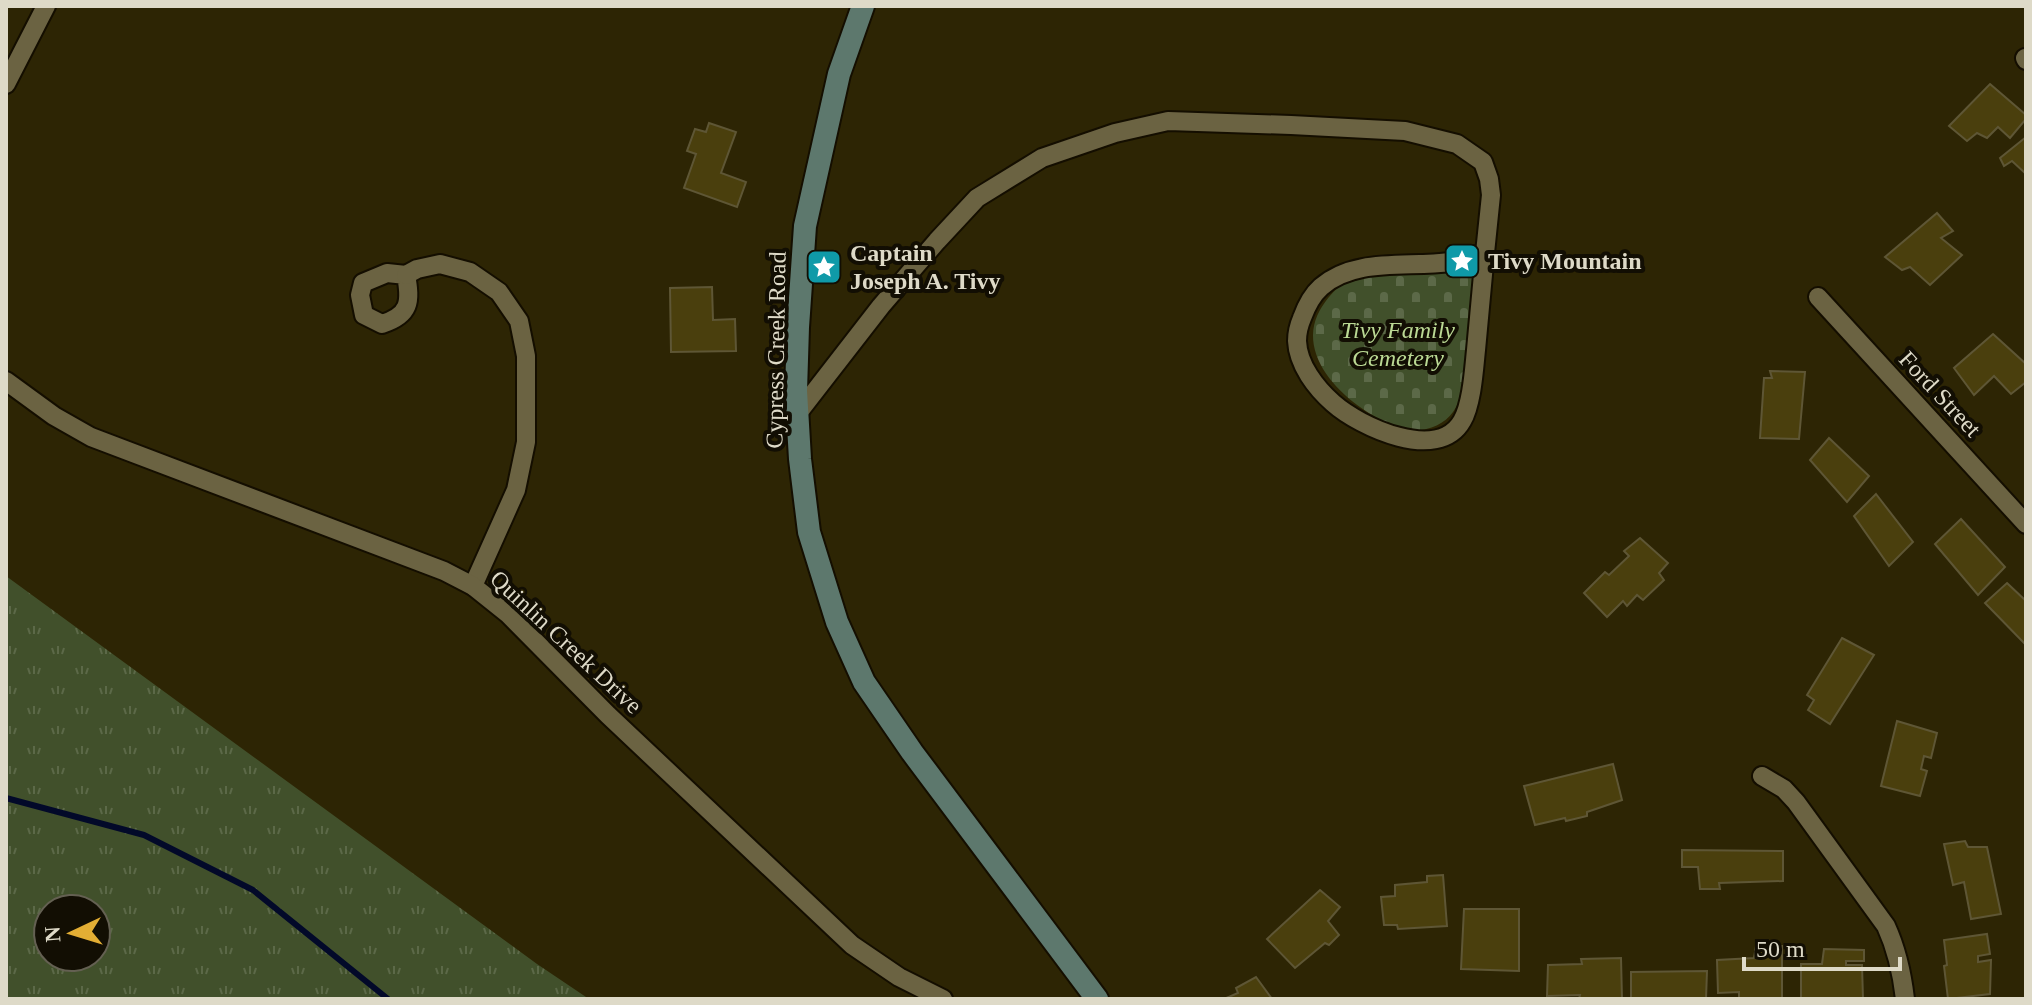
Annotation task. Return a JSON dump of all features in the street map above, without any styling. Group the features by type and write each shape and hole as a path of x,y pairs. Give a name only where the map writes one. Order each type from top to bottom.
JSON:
{"main road":[{"name":"Cypress Creek Road","path":"863,6 839,74 805,226 798,327 798,413 809,532 837,622 864,682 912,752 1097,999"}],"street":[{"path":"6,84 46,6"},
{"path":"798,413 881,306 977,198 1042,158 1115,133 1168,121 1405,131 1457,144 1483,162 1491,195 1472,383 1463,419 1452,434 1435,440 1413,440 1389,434 1335,405 1313,382 1300,356 1297,342 1306,306 1321,287 1344,274 1367,268 1450,262 1485,253"},
{"path":"406,275 440,264 470,272 499,292 519,321 526,356 526,442 516,490 473,586"},
{"name":"Ford Street","path":"1818,297 2026,524"},
{"name":"Quinlin Creek Drive","path":"6,381 54,416 91,437 444,571 473,586 508,614 608,715 852,945 899,977 943,999"},
{"path":"1762,776 1784,789 1796,802 1886,926 1895,946 1905,999"}],"green space":[{"name":"Tivy Family Cemetery","path":"1477,263 1465,383 1460,400 1445,421 1434,427 1410,430 1372,415 1336,386 1323,369 1315,350 1313,330 1320,310 1336,289 1349,282 1382,274"},
{"path":"6,576 537,964 589,999 6,999"}],"building":[{"path":"1990,84 2026,115 2026,119 2010,138 1998,127 1987,138 1977,133 1967,141 1949,126"},
{"path":"709,123 736,132 721,173 746,182 737,207 684,188 696,154 687,151 695,129 706,132"},
{"path":"2026,137 2026,174 2012,161 2004,166 2000,158"},
{"path":"1937,213 1953,231 1941,238 1962,255 1930,285 1910,267 1902,270 1885,257"},
{"path":"712,287 713,320 735,319 736,351 671,352 670,288"},
{"path":"1993,334 2026,364 2026,382 2011,394 1994,376 1974,395 1954,368"},
{"path":"1770,371 1805,372 1799,439 1760,438 1764,378 1772,378"},
{"path":"1829,438 1869,476 1847,502 1810,460"},
{"path":"1876,494 1913,542 1889,566 1854,516"},
{"path":"1961,519 2005,567 1978,595 1935,544"},
{"path":"1640,538 1668,563 1659,573 1664,580 1643,600 1637,595 1627,606 1623,601 1607,617 1584,593 1605,572 1609,575 1629,556 1624,551"},
{"path":"2007,583 2026,601 2026,645 1985,603"},
{"path":"1842,638 1874,655 1830,724 1808,710 1814,700 1807,695"},
{"path":"1897,721 1937,733 1931,758 1924,756 1921,769 1927,771 1920,796 1881,786"},
{"path":"1613,764 1622,800 1587,812 1587,816 1535,825 1524,786"},
{"path":"1965,841 1968,847 1987,847 2001,914 1971,919 1964,882 1953,885 1944,844"},
{"path":"1682,850 1783,851 1783,881 1719,883 1720,889 1700,889 1698,867 1682,867"},
{"path":"1443,875 1447,926 1398,929 1397,925 1384,925 1381,897 1395,896 1395,885 1427,882 1427,876"},
{"path":"1320,890 1340,907 1328,921 1339,935 1295,968 1267,939"},
{"path":"1464,909 1519,909 1519,971 1461,969"},
{"path":"1987,934 1990,954 1978,956 1978,962 1991,960 1990,994 1948,999 1944,940"},
{"path":"1756,946 1782,946 1782,999 1739,999 1739,992 1718,993 1717,960 1754,958"},
{"path":"1824,949 1864,950 1864,961 1846,961 1846,965 1862,965 1863,999 1801,999 1801,964 1822,964"},
{"path":"1621,958 1622,999 1547,996 1548,965 1582,964 1581,959"},
{"path":"1707,971 1706,999 1631,999 1631,972"},
{"path":"1256,977 1272,999 1224,999 1238,993 1236,988"}],"waterway":[{"path":"6,798 144,835 253,890 388,999"}],"place":[{"name":"Tivy Mountain","path":"1462,261"},
{"name":"Captain Joseph A. Tivy","path":"824,267"}]}
